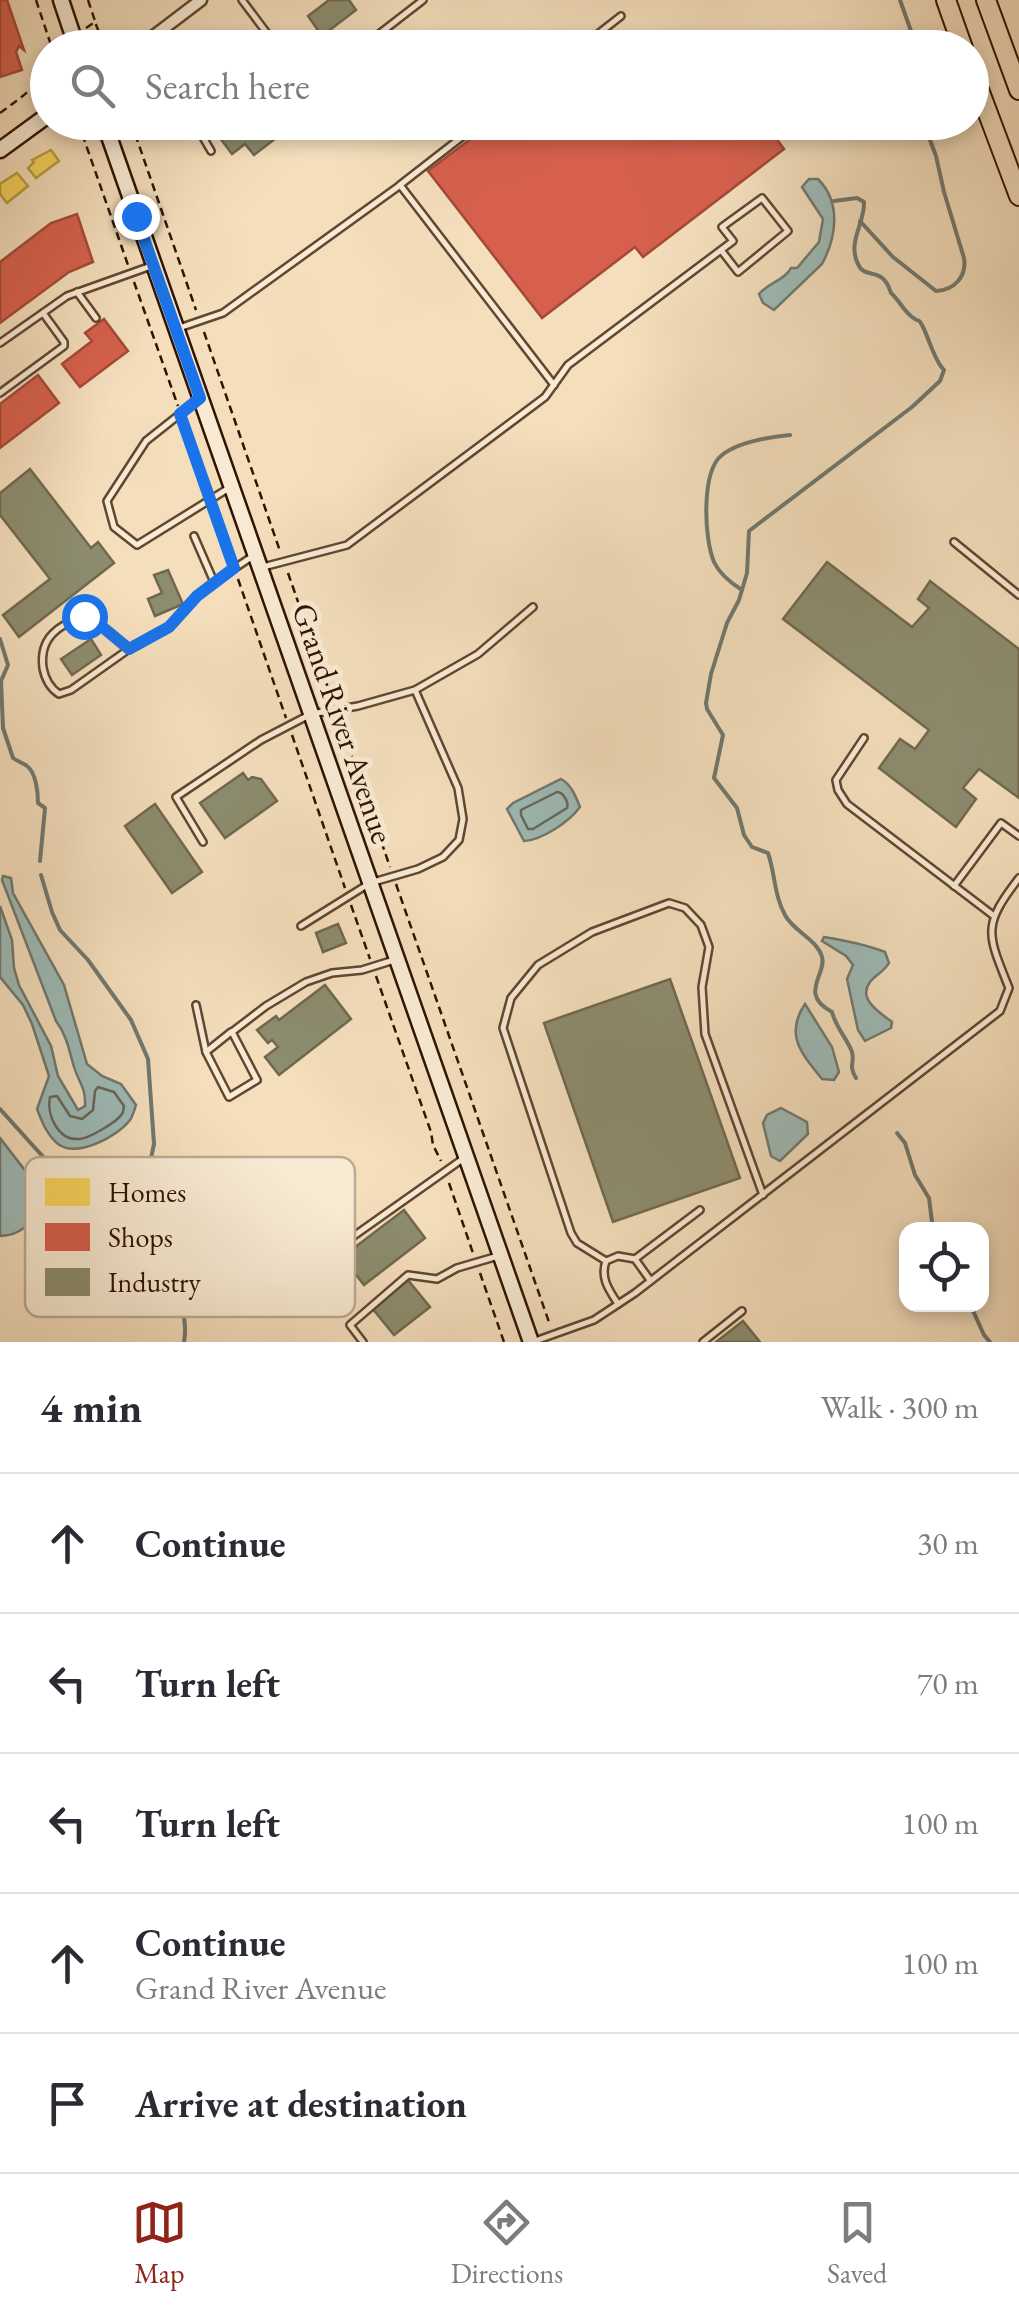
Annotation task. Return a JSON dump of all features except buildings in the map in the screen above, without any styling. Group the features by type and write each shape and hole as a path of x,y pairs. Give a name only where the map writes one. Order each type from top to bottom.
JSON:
{"highway":[{"path":"946,0 957,30"},
{"path":"986,0 1019,90"},
{"path":"989,116 1019,196"}],"main road":[{"path":"61,0 72,30"},
{"path":"0,150 30,128"},
{"name":"Grand River Avenue","path":"110,140 532,1342"}],"street":[{"path":"162,30 201,0"}],"lane":[{"path":"242,0 264,30"},
{"path":"384,30 423,0"},
{"path":"603,30 621,16"},
{"path":"205,140 211,151"},
{"path":"176,329 223,313 459,140"},
{"path":"400,185 554,385"},
{"path":"129,649 84,616 54,632 45,642 44,674 50,687 64,693 169,627 197,596 234,568 257,561 284,562 347,545 545,398 568,365 721,250 733,241 722,227 762,198 788,232 738,272 721,250"},
{"path":"0,343 67,296 154,266"},
{"path":"77,292 96,318"},
{"path":"0,393 64,346 43,312"},
{"path":"200,398 146,441 118,481 107,501 114,528 137,546 231,486"},
{"path":"194,536 214,582"},
{"path":"954,542 1019,595"},
{"path":"203,842 176,797 261,740 311,714 416,690 478,654 533,607"},
{"path":"302,926 370,883 418,870 442,857 459,840 463,819 458,788 416,690"},
{"path":"864,738 836,780 848,804 994,916"},
{"path":"954,886 1001,823 1019,836"},
{"path":"532,1342 594,1320 618,1304 1000,1010 1008,988 991,922 1019,878"},
{"path":"606,1261 577,1243 571,1232 504,1028 512,998 538,964 592,932 669,903 685,908 701,924 709,947 702,987 705,1034 762,1195"},
{"path":"206,1052 266,1006 306,982 397,959"},
{"path":"196,1005 206,1052 229,1097 258,1080 232,1032"},
{"path":"355,1235 466,1157"},
{"path":"635,1259 700,1210"},
{"path":"363,1342 350,1325 408,1274 437,1279 501,1255"},
{"path":"618,1304 602,1272 606,1261 618,1256 635,1259 651,1280"},
{"path":"703,1342 742,1312"}],"path":[{"path":"36,0 46,30"},
{"path":"88,0 96,22"},
{"path":"0,114 30,90"},
{"path":"84,140 368,953"},
{"path":"137,140 553,1334"},
{"path":"378,980 504,1342"}],"water":[{"path":"809,179 818,179 830,198 834,220 831,242 822,264 774,310 763,303 759,294 791,268 797,268 819,242 823,219 802,187"},
{"path":"561,779 580,807 555,829 524,841 507,809"},
{"path":"3,876 11,878 13,893 64,985 87,1064 121,1084 136,1105 124,1126 96,1144 75,1149 58,1144 37,1109 49,1076 23,1005 0,977 0,906 12,940 19,985 51,1046 58,1076 78,1110 85,1106 84,1095"},
{"path":"824,937 885,952 889,963 870,982 866,994 872,1005 892,1022 891,1028 865,1041 858,1030 847,979 853,965 822,941"},
{"path":"805,1004 832,1047 839,1072 834,1080 822,1079 798,1044 796,1025"},
{"path":"781,1108 807,1122 808,1134 780,1161 771,1156 763,1123 767,1115"},
{"path":"0,1138 25,1170 25,1227 0,1236"}],"waterway":[{"path":"900,0 911,30"},
{"path":"860,221 893,257 936,291 954,285 961,277 964,258 930,140"},
{"path":"834,201 857,198 864,202 854,248 858,264 865,272 883,279 906,311 920,321 944,370 940,381 912,407 749,531 747,573 727,623 706,703 723,735 714,778 737,808 744,835 752,847 768,853 785,915 822,957 815,991 822,1005 832,1012 850,1047 856,1078"},
{"path":"742,590 714,562 706,506 710,475 715,463 729,450 790,435"},
{"path":"0,639 8,665 1,681 3,728 13,758 33,773 38,803 45,808 40,861"},
{"path":"41,875 60,930 88,960 131,1020 148,1059 154,1144 151,1157"},
{"path":"0,1109 43,1157"},
{"path":"897,1133 929,1198 932,1222"},
{"path":"974,1312 990,1342"},
{"path":"184,1317 184,1342"}],"route":[{"path":"84,616 129,649 169,627 197,596 234,568 180,414 200,398 136,216"}]}
